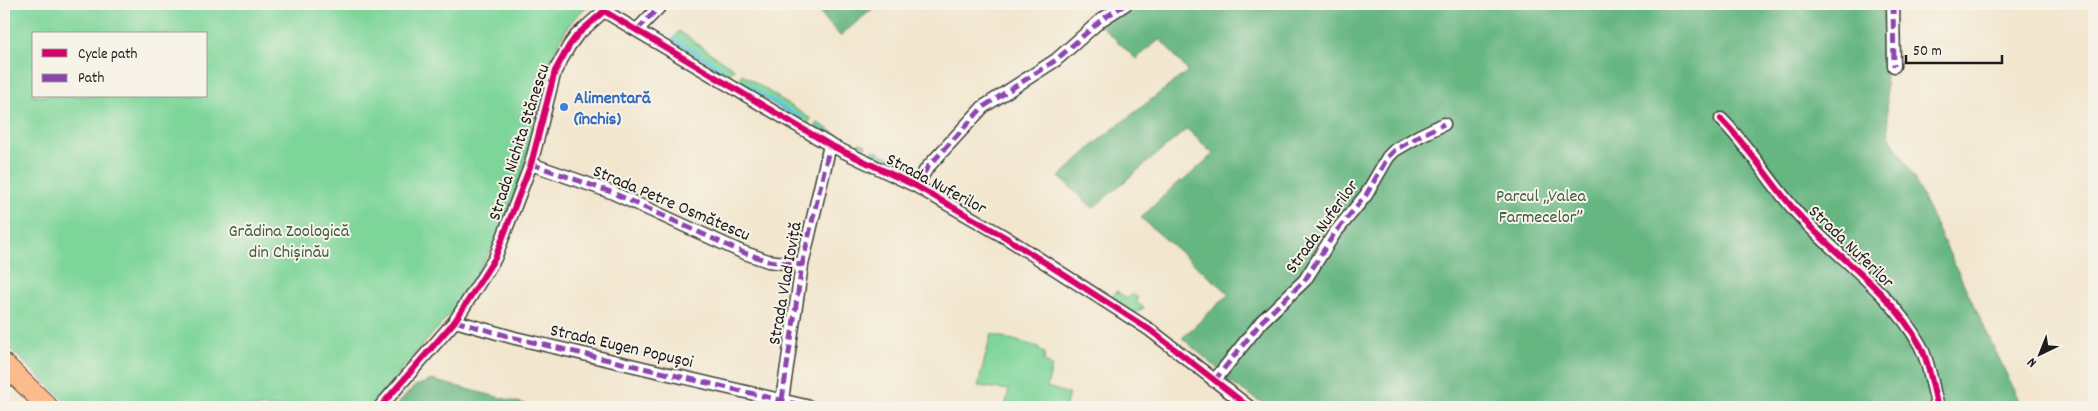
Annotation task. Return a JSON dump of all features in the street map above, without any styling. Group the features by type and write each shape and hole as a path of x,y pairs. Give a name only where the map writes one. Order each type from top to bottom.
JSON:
{"main road":[{"path":"4,364 48,407"}],"street":[{"path":"637,30 662,4"},
{"name":"Strada Nuferilor","path":"916,186 927,168 983,107 1056,60 1101,20 1126,4"},
{"path":"1893,4 1894,66"},
{"name":"Strada Nuferilor","path":"604,8 637,30 830,145 916,186 1005,237 1150,330 1249,407"},
{"name":"Strada Nichita Stănescu","path":"380,407 455,321 494,258 530,164 555,71 577,35 604,8"},
{"name":"Strada Nuferilor","path":"1721,119 1736,134 1766,176 1798,214 1884,296 1903,320 1920,345 1927,362 1938,407"},
{"name":"Strada Nuferilor","path":"1214,381 1252,332 1305,280 1334,234 1366,195 1388,157 1395,150 1444,124"},
{"name":"Strada Vlad Ioviță","path":"782,400 802,265 830,145"},
{"name":"Strada Petre Osmătescu","path":"530,164 611,192 742,252 768,261 802,265"},
{"name":"Strada Eugen Popușoi","path":"455,321 515,338 782,400"},
{"path":"782,400 810,407"}],"green space":[{"name":"Grădina Zoologică din Chișinău","path":"4,4 592,4 573,20 545,69 547,71 520,182 498,236 477,275 457,306 405,365 372,407 71,407 4,344"},
{"path":"812,4 882,4 870,11 840,36"},
{"name":"Parcul „Valea Farmecelor”","path":"1116,4 1886,4 1885,67 1889,136 1907,164 2022,407 1269,407 1228,381 1218,369 1182,338 1229,294 1141,218 1180,180 1182,182 1213,154 1187,129 1093,208 1059,177 1099,140 1188,71 1160,39 1136,59 1095,20"},
{"path":"679,31 734,69 729,76 672,41"},
{"path":"742,74 811,119 807,125 737,82"},
{"path":"818,123 856,146 859,142 866,145 861,154 814,129"},
{"path":"873,150 915,170 903,174 869,157"},
{"path":"1117,291 1127,299 1132,294 1138,298 1137,303 1144,308 1134,313 1111,298"},
{"path":"991,334 1039,347 1039,350 1045,353 1044,361 1052,366 1047,387 1069,394 1065,407 1005,407 1009,390 978,386"},
{"path":"432,380 536,407 395,407 415,386"}],"waterway":[{"path":"674,39 725,72"},
{"path":"739,81 802,119"},
{"path":"818,129 856,148"},
{"path":"876,157 911,174"}],"marked path":[{"path":"637,30 662,4"},
{"path":"916,186 927,168 983,107 1056,60 1101,20 1126,4"},
{"path":"1893,4 1894,66"},
{"path":"1214,381 1262,321 1305,280 1334,234 1366,195 1388,157 1395,150 1444,124"},
{"path":"782,400 802,265 830,145"},
{"path":"531,164 611,192 742,252 768,261 802,265"},
{"path":"455,321 515,338 810,407"}],"cycle path":[{"path":"380,407 455,321 495,258 531,164 555,71 577,35 604,11 830,145 916,186 1005,237 1150,330 1249,407"},
{"path":"1721,119 1732,130 1798,214 1879,292 1908,326 1920,345 1929,368 1938,407"}],"place":[{"name":"Alimentară (închis)","path":"564,107"}]}
